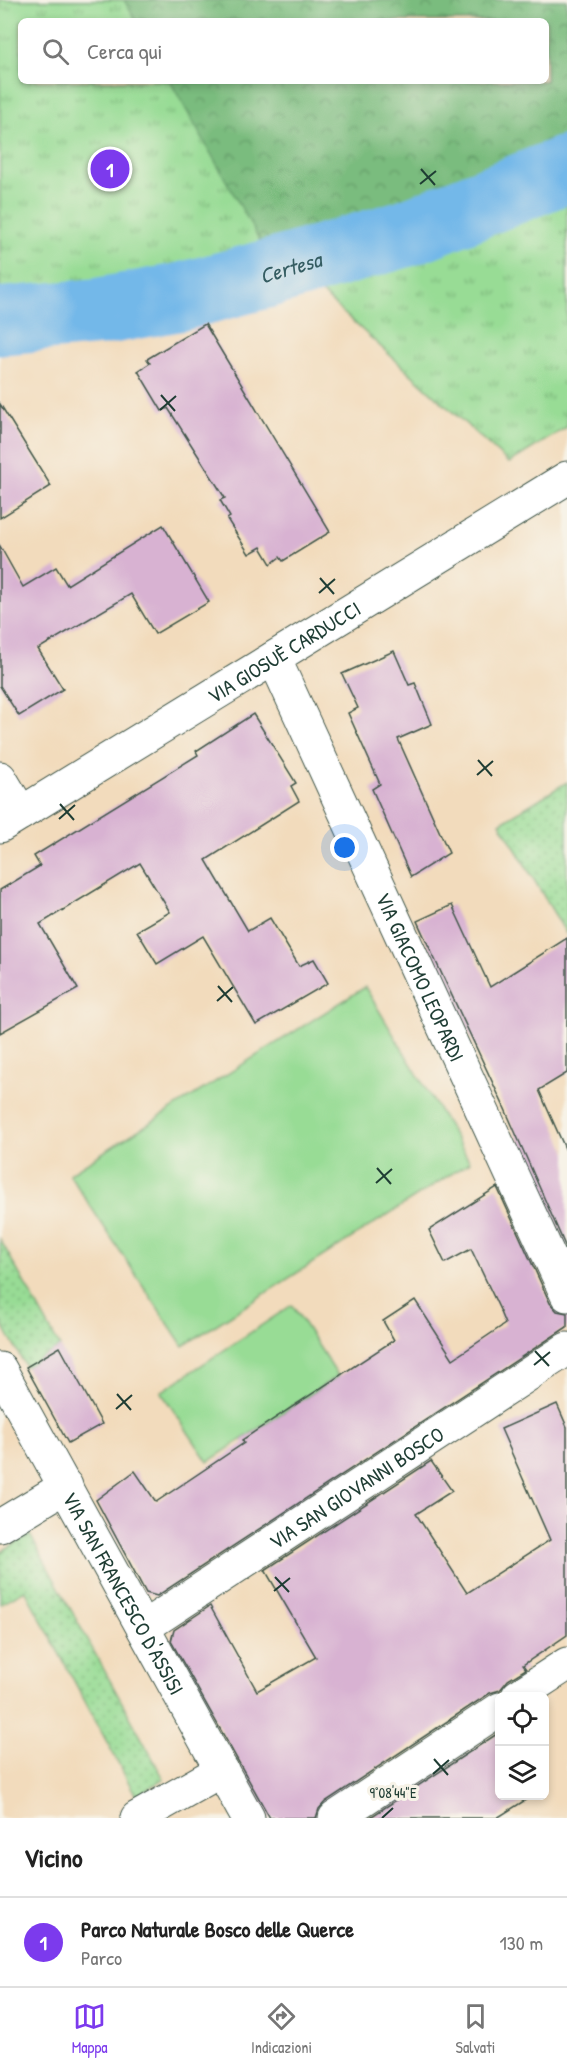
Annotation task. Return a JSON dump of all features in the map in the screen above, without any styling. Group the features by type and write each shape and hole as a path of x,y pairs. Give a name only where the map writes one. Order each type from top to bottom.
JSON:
{"street":[{"name":"VIA GIOSUÈ CARDUCCI","path":"11,819 567,478"},
{"name":"VIA GIACOMO LEOPARDI","path":"274,658 567,1294"},
{"path":"0,778 11,819"},
{"name":"VIA SAN GIOVANNI BOSCO","path":"144,1627 567,1349"},
{"name":"VIA SAN FRANCESCO D'ASSISI","path":"0,1369 248,1818"},
{"path":"0,1526 66,1486"},
{"path":"524,1692 567,1664"},
{"path":"335,1818 495,1712"},
{"path":"137,1818 222,1770"}],"green space":[{"path":"0,0 567,0 567,150 460,191 352,226 269,257 158,285 20,303 0,303"},
{"path":"0,0 124,0 134,18 18,18 18,84 172,84 269,257 158,285 20,303 0,303"},
{"path":"567,191 567,427 509,463 315,287 364,272"},
{"path":"567,782 567,935 500,823"},
{"path":"365,987 470,1162 183,1346 69,1174"},
{"path":"0,1239 60,1347 26,1367 0,1320"},
{"path":"292,1305 338,1376 208,1462 161,1392"},
{"path":"30,1535 164,1779 136,1796 25,1590 0,1604 0,1552"}],"building":[{"path":"205,324 330,532 283,561 280,557 271,564 261,547 249,554 227,519 230,517 220,500 225,498 168,408 162,411 138,371 150,363 147,359"},
{"path":"0,404 51,486 0,518"},
{"path":"163,525 209,602 155,634 131,594 38,649 63,689 19,716 0,686 0,546 23,587 56,567 67,585"},
{"path":"394,651 409,685 415,683 432,724 398,739 449,853 411,877 372,789 380,784 348,713 358,708 342,674"},
{"path":"253,714 296,783 291,786 299,801 206,860 248,931 270,918 299,966 314,959 328,983 256,1025 203,936 157,964 137,931 170,912 140,863 40,924 78,989 0,1033 0,890 40,866 34,856 198,755 196,751"},
{"path":"452,905 490,987 567,938 567,1073 539,1090 567,1153 567,1250 505,1109 417,921"},
{"path":"497,1187 550,1303 557,1311 567,1313 567,1327 157,1596 146,1593 96,1500 135,1471 156,1502 244,1443 242,1440 394,1340 383,1321 415,1300 453,1359 505,1324 471,1249 445,1263 429,1230"},
{"path":"60,1347 102,1424 68,1443 26,1367"},
{"path":"557,1404 567,1427 567,1635 523,1665 526,1669 508,1680 500,1690 490,1693 325,1802 316,1818 270,1818 171,1641 174,1630 210,1606 257,1691 316,1657 265,1570 431,1461 452,1491 416,1514 467,1593 550,1540 501,1429"},
{"path":"495,1735 495,1800 526,1800 497,1818 369,1818"}],"waterway":[{"name":"Certesa","path":"0,321 98,312 180,297 275,272 406,233 567,169"}],"place":[{"name":"Parco Naturale Bosco delle Querce","path":"110,169"}]}
